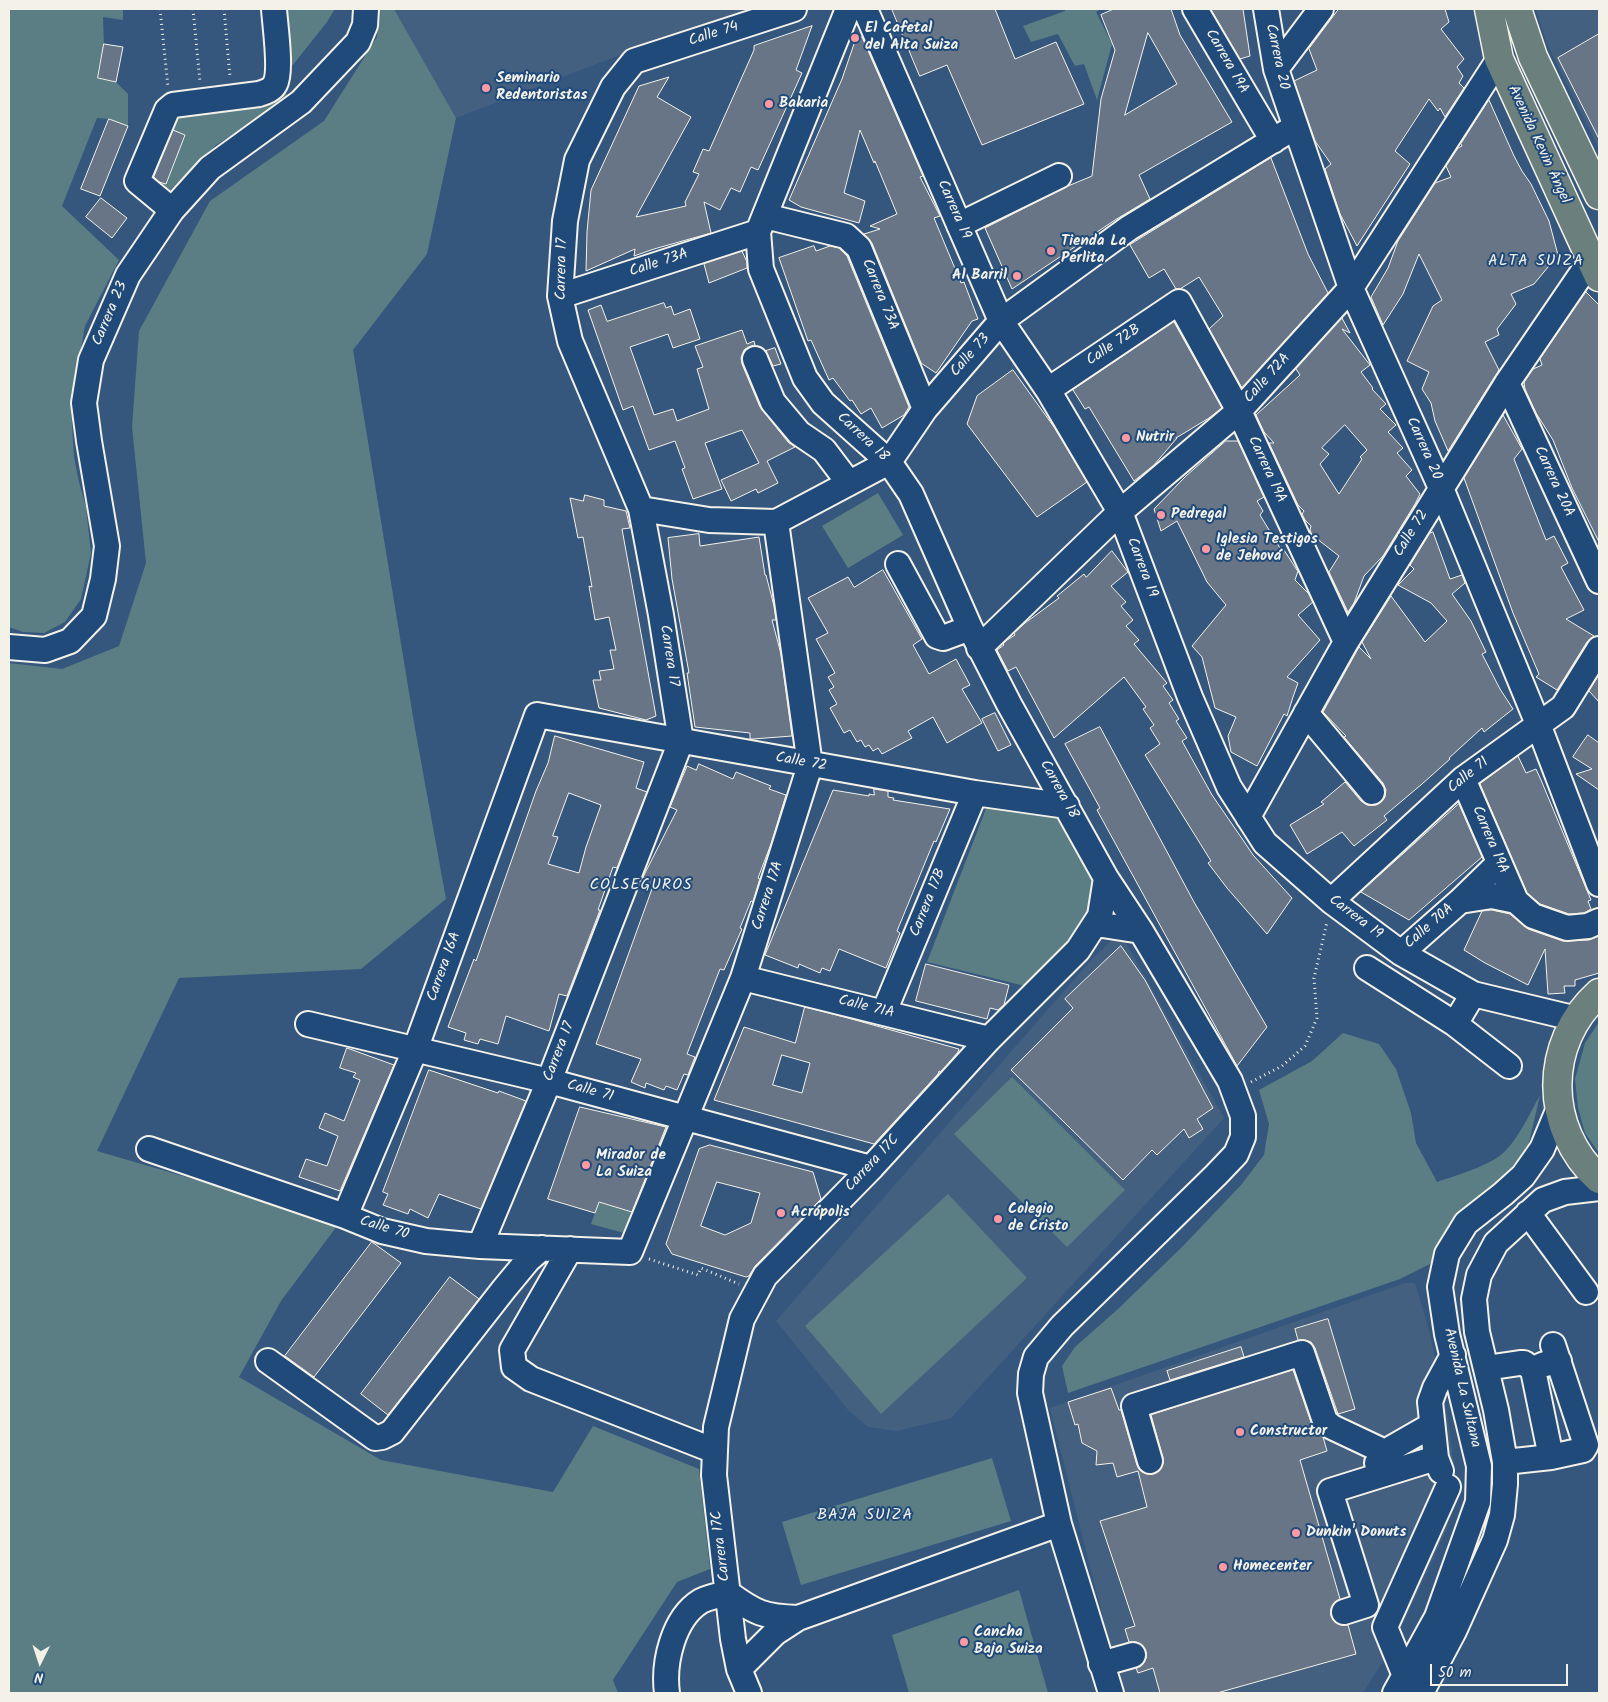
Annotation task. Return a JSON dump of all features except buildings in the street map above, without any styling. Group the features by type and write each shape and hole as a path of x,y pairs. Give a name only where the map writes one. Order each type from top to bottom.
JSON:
{"main road":[{"name":"Avenida Kevin Ángel","path":"1489,9 1499,59 1595,268"},
{"path":"1517,9 1533,57 1599,195"},
{"path":"1599,992 1571,1029 1559,1062 1557,1085 1559,1108 1565,1131 1576,1152 1590,1171 1599,1179"}],"street":[{"path":"172,210 137,181 166,110 173,105 259,94 270,90 275,84 278,70 274,9"},
{"name":"Carrera 23","path":"9,647 45,650 70,641 94,616 103,579 107,546 84,403 91,360 128,275 172,210 210,168 301,102 358,42 365,25 366,9"},
{"name":"Calle 74","path":"634,62 794,9"},
{"name":"Carrera 18","path":"848,9 761,224 761,270 805,378 823,403 889,462 910,494 975,638 1106,878 1141,931 1232,1085 1243,1116 1243,1137 1236,1154 1062,1326 1036,1357 1030,1374 1030,1394 1059,1524 1111,1693"},
{"name":"Carrera 19","path":"865,9 1002,320 1048,390 1120,512 1190,697 1229,787 1264,843 1331,901 1401,953 1473,994 1536,1009 1571,1029"},
{"name":"Carrera 19A","path":"1195,9 1273,141"},
{"name":"Carrera 20","path":"1266,9 1276,69 1351,288 1441,488 1538,724 1599,884"},
{"path":"1276,69 1321,9"},
{"name":"Calle 72A","path":"975,638 1239,411 1351,288 1499,59"},
{"name":"Carrera 17","path":"480,1246 549,1081 681,741 661,615 641,509 570,340 560,296 565,221 577,160 613,87 634,62"},
{"name":"Calle 73","path":"641,509 709,520 776,522 889,462 925,409 1002,320 1129,228 1295,127"},
{"path":"959,225 1059,176"},
{"name":"Calle 73A","path":"560,296 761,224"},
{"name":"Carrera 73A","path":"761,224 846,236 859,248 925,409"},
{"name":"Calle 72","path":"1248,817 1346,642 1507,383 1595,268"},
{"name":"Carrera 19A","path":"1179,302 1239,411 1346,642"},
{"name":"Calle 72B","path":"1048,390 1179,302"},
{"path":"755,359 772,402 800,433 824,450 849,483"},
{"name":"Carrera 20A","path":"1507,383 1599,581"},
{"name":"Carrera 17A","path":"630,1252 743,978 810,765 776,522"},
{"path":"898,564 937,636 943,638 975,638"},
{"name":"Calle 71","path":"1331,901 1463,779 1563,707 1599,649"},
{"path":"1306,713 1372,792"},
{"name":"Calle 72","path":"537,715 810,765 975,793 1067,806"},
{"name":"Carrera 16A","path":"345,1216 415,1050 537,715"},
{"name":"Carrera 19A","path":"1463,779 1516,901"},
{"name":"Carrera 17B","path":"884,1012 975,793"},
{"name":"Calle 70A","path":"1401,953 1460,901 1499,863"},
{"name":"Carrera 17C","path":"749,1693 738,1669 733,1639 714,1475 716,1428 742,1319 764,1276 871,1168 989,1039 1078,950 1096,924 1103,905 1106,878"},
{"name":"Calle 70A","path":"1460,901 1492,896 1516,901"},
{"path":"1516,901 1533,916 1567,928 1588,926 1599,921"},
{"path":"1096,924 1141,931"},
{"path":"1368,968 1456,1024 1509,1066"},
{"name":"Calle 71A","path":"743,978 989,1039"},
{"path":"1456,1024 1473,994"},
{"name":"Calle 71","path":"308,1024 549,1081 871,1168"},
{"name":"Avenida La Sultana","path":"1400,1684 1437,1617 1478,1502 1479,1466 1447,1334 1440,1287 1447,1254 1466,1223 1523,1176 1542,1149 1559,1108"},
{"name":"Calle 70","path":"149,1149 345,1216 382,1231 426,1240 480,1246 630,1252"},
{"name":"Avenida La Sultana","path":"1421,1693 1454,1631 1496,1540 1502,1515 1505,1462 1477,1332 1474,1299 1479,1275 1496,1244 1543,1200 1565,1192 1599,1188"},
{"path":"1528,1213 1586,1292"},
{"path":"268,1361 375,1438 382,1437 392,1432 504,1289 528,1260 542,1248"},
{"path":"570,1249 512,1350 514,1367 531,1379 715,1451"},
{"path":"1150,1461 1134,1406 1302,1353 1325,1421 1332,1427 1385,1452"},
{"path":"1505,1462 1551,1457 1583,1450 1586,1444 1556,1353 1534,1370"},
{"path":"1453,1355 1435,1388 1430,1402 1432,1425 1436,1458 1448,1487 1470,1525"},
{"path":"1486,1368 1524,1363 1534,1370 1551,1457"},
{"path":"1364,1481 1385,1452 1432,1425"},
{"path":"1344,1612 1366,1605 1330,1492 1436,1458"},
{"path":"1400,1684 1385,1627 1448,1487"},
{"path":"738,1669 775,1634 798,1618 1059,1524"},
{"path":"667,1693 666,1674 675,1635 682,1620 692,1608 702,1601 728,1593 748,1608 772,1617 798,1618"},
{"path":"1101,1664 1133,1655"}],"path":[{"path":"160,9 169,93"},
{"path":"193,9 201,91"},
{"path":"224,9 230,78"},
{"path":"1232,1085 1258,1079 1282,1066 1305,1046 1317,1018 1314,978 1331,901"},
{"path":"630,1252 698,1276 701,1268 756,1291"}],"shaded area":[{"name":"Seminario Redentoristas","path":"394,9 752,9 612,58 456,118"},
{"path":"1536,9 1599,9 1599,149 1547,44"},
{"name":"Colegio de Cristo","path":"1120,932 1224,1118 951,1418 897,1431 868,1427 849,1411 776,1321 1092,959"},
{"path":"1405,1283 1415,1283 1429,1330 1447,1413 1454,1465 1447,1529 1392,1647 1363,1693 1122,1693 1050,1408"}],"green space":[{"path":"9,9 123,9 123,20 103,17 104,44 98,78 116,82 128,94 128,126 109,119 97,118 62,206 119,260 85,326 71,407 74,457 86,507 91,553 81,599 65,622 44,633 23,632 9,627"},
{"path":"262,9 335,9 327,22 280,81 287,96 261,116 216,145 168,192 142,175 166,184 185,135 161,126 158,105 255,83 264,78 267,69"},
{"path":"379,9 394,9 456,118 427,254 353,350 414,723 446,899 361,969 179,978 97,1151 340,1222 281,1301 239,1377 381,1460 553,1492 593,1426 699,1469 710,1569 677,1582 613,1680 618,1693 9,1693 9,663 62,669 119,646 146,563 132,427 139,331 210,201 324,121 377,37"},
{"path":"1065,9 1101,9 1096,12 1112,44 1097,100 1084,64 1075,66 1058,34 1031,42 1023,26 1065,11"},
{"path":"878,493 903,535 848,568 822,526"},
{"path":"987,806 1058,817 1081,845 1095,883 1091,916 1073,939 1029,987 927,962"},
{"path":"1599,1022 1599,1153 1585,1133 1578,1108 1575,1079 1585,1043"},
{"path":"1343,1033 1379,1044 1396,1069 1411,1113 1416,1143 1437,1182 1480,1167 1502,1154 1518,1134 1540,1095 1528,1147 1493,1190 1456,1216 1432,1263 1400,1279 1068,1393 1062,1366 1075,1347 1118,1309 1183,1246 1241,1185 1264,1155 1269,1124 1259,1090 1312,1061"},
{"path":"1012,1077 1125,1190 1067,1247 954,1134"},
{"path":"948,1194 1027,1278 881,1414 805,1326"},
{"path":"599,1202 632,1212 624,1233 591,1224"},
{"path":"992,1458 1011,1521 801,1585 782,1522"},
{"name":"Cancha Baja Suiza","path":"1019,1590 1048,1693 909,1693 892,1635"}],"place":[{"name":"El Cafetal del Alta Suiza","path":"855,38"},
{"name":"Seminario Redentoristas","path":"486,88"},
{"name":"Bakaria","path":"769,104"},
{"name":"Tienda La Perlita","path":"1051,251"},
{"name":"Al Barril","path":"1017,276"},
{"name":"Nutrir","path":"1126,438"},
{"name":"Pedregal","path":"1161,515"},
{"name":"Iglesia Testigos de Jehová","path":"1206,549"},
{"name":"Mirador de La Suiza","path":"586,1165"},
{"name":"Acrópolis","path":"781,1213"},
{"name":"Colegio de Cristo","path":"998,1219"},
{"name":"Constructor","path":"1240,1432"},
{"name":"Dunkin' Donuts","path":"1296,1533"},
{"name":"Homecenter","path":"1223,1567"},
{"name":"Cancha Baja Suiza","path":"964,1642"}],"district":[{"name":"ALTA SUIZA","path":"1536,262"},
{"name":"COLSEGUROS","path":"641,886"},
{"name":"BAJA SUIZA","path":"865,1516"}]}
